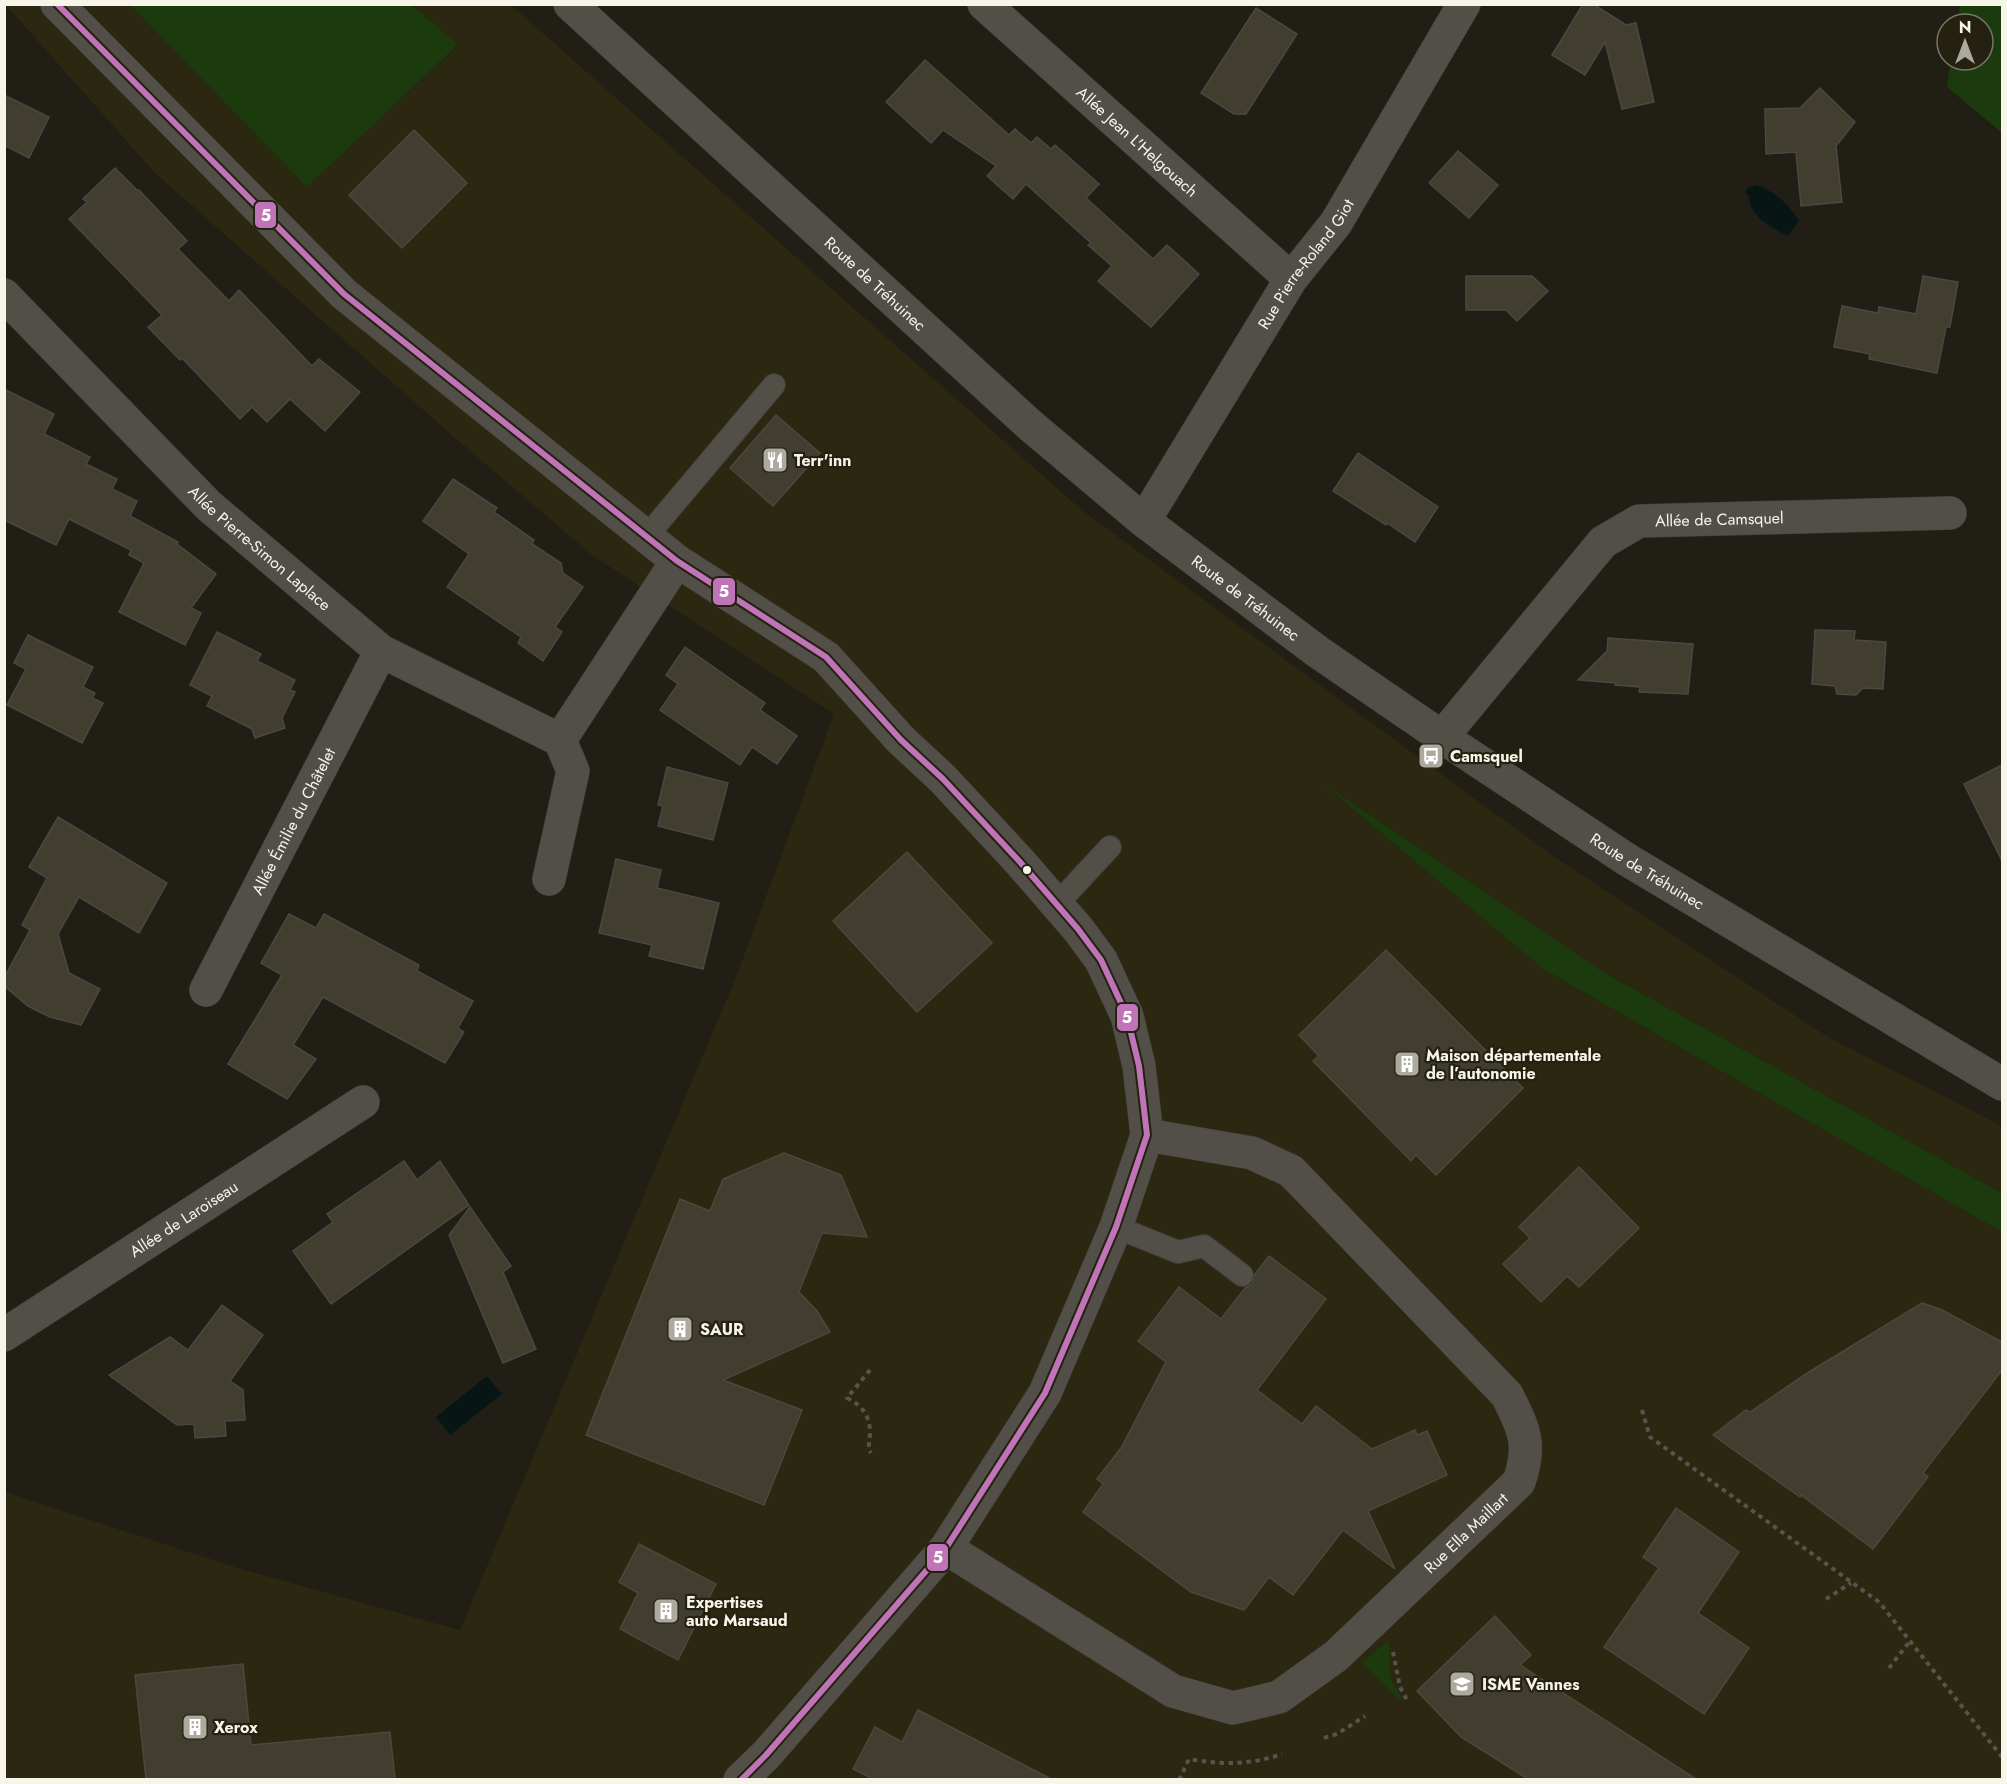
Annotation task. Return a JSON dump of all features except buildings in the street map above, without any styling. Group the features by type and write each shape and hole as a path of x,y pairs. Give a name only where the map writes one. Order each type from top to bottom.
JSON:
{"street":[{"path":"57,4 344,294 677,561 826,657 901,740 943,779 1078,929 1101,960 1127,1016 1139,1066 1147,1135 1116,1227 1045,1393 945,1548 766,1755 740,1779"},
{"name":"Allée Jean L'Helgouach","path":"984,4 1291,279"},
{"name":"Rue Pierre-Roland Giot","path":"1144,521 1291,279 1336,223 1464,4"},
{"name":"Route de Tréhuinec","path":"587,10 1031,426 1144,521 1318,652 1626,860 2002,1084"},
{"name":"Allée Pierre-Simon Laplace","path":"4,295 209,506 381,651 560,740"},
{"name":"Allée de Camsquel","path":"1442,737 1603,542 1639,521 1950,513"},
{"path":"549,879 573,771 560,740 677,561"},
{"name":"Allée Émilie du Châtelet","path":"206,990 381,651"},
{"name":"Allée de Laroiseau","path":"4,1335 363,1102"},
{"name":"Rue Ella Maillart","path":"945,1548 1173,1691 1233,1708 1279,1698 1336,1656 1519,1482 1525,1463 1526,1443 1507,1395 1291,1171 1252,1153 1147,1135"}],"lane":[{"path":"647,536 774,385"},
{"path":"1057,904 1110,848"},
{"path":"1116,1227 1178,1252 1204,1246 1242,1275"}],"path":[{"path":"870,1370 847,1398 862,1407 866,1416 870,1433 868,1448 871,1453"},
{"path":"1642,1410 1650,1437 1879,1602 2002,1757"},
{"path":"1826,1599 1851,1583"},
{"path":"1888,1668 1910,1641"},
{"path":"1392,1645 1400,1687 1408,1702"},
{"path":"1324,1738 1337,1734 1365,1716"},
{"path":"1179,1779 1189,1759 1215,1764 1242,1764 1282,1754"}],"shaded area":[{"path":"5,4 130,5 307,186 458,46 412,5 511,5 1083,511 1553,856 1828,1037 2002,1126 2002,1193 1603,972 1327,787 1543,969 2002,1232 2002,1779 5,1779 5,1492 241,1569 460,1630 736,977 834,714 592,555 455,438 155,173"},
{"path":"1757,185 1781,199 1799,221 1788,236 1762,221 1753,210 1749,196 1745,192 1747,188"},
{"path":"487,1376 502,1394 450,1435 436,1417"}],"green space":[{"path":"130,5 412,5 458,45 307,187"},
{"path":"1960,5 2002,5 2002,133 1947,87 1949,72 1995,72 1995,12 1959,12"},
{"path":"1321,782 1603,972 2002,1193 2002,1232 1543,969"},
{"path":"1387,1641 1390,1675 1402,1697 1400,1700 1362,1663"}],"transit line":[{"name":"5","path":"57,4 344,294 677,561 826,657 901,740 943,779 1020,862 1078,929 1101,960 1127,1016 1139,1066 1147,1135 1116,1227 1045,1393 946,1548 766,1755 741,1780"}],"place":[{"name":"Terr'inn","path":"775,460"},
{"name":"Camsquel","path":"1431,756"},
{"name":"Maison départementale de l’autonomie","path":"1407,1064"},
{"name":"SAUR","path":"680,1329"},
{"name":"Expertises auto Marsaud","path":"666,1611"},
{"name":"ISME Vannes","path":"1462,1684"},
{"name":"Xerox","path":"195,1727"}]}
